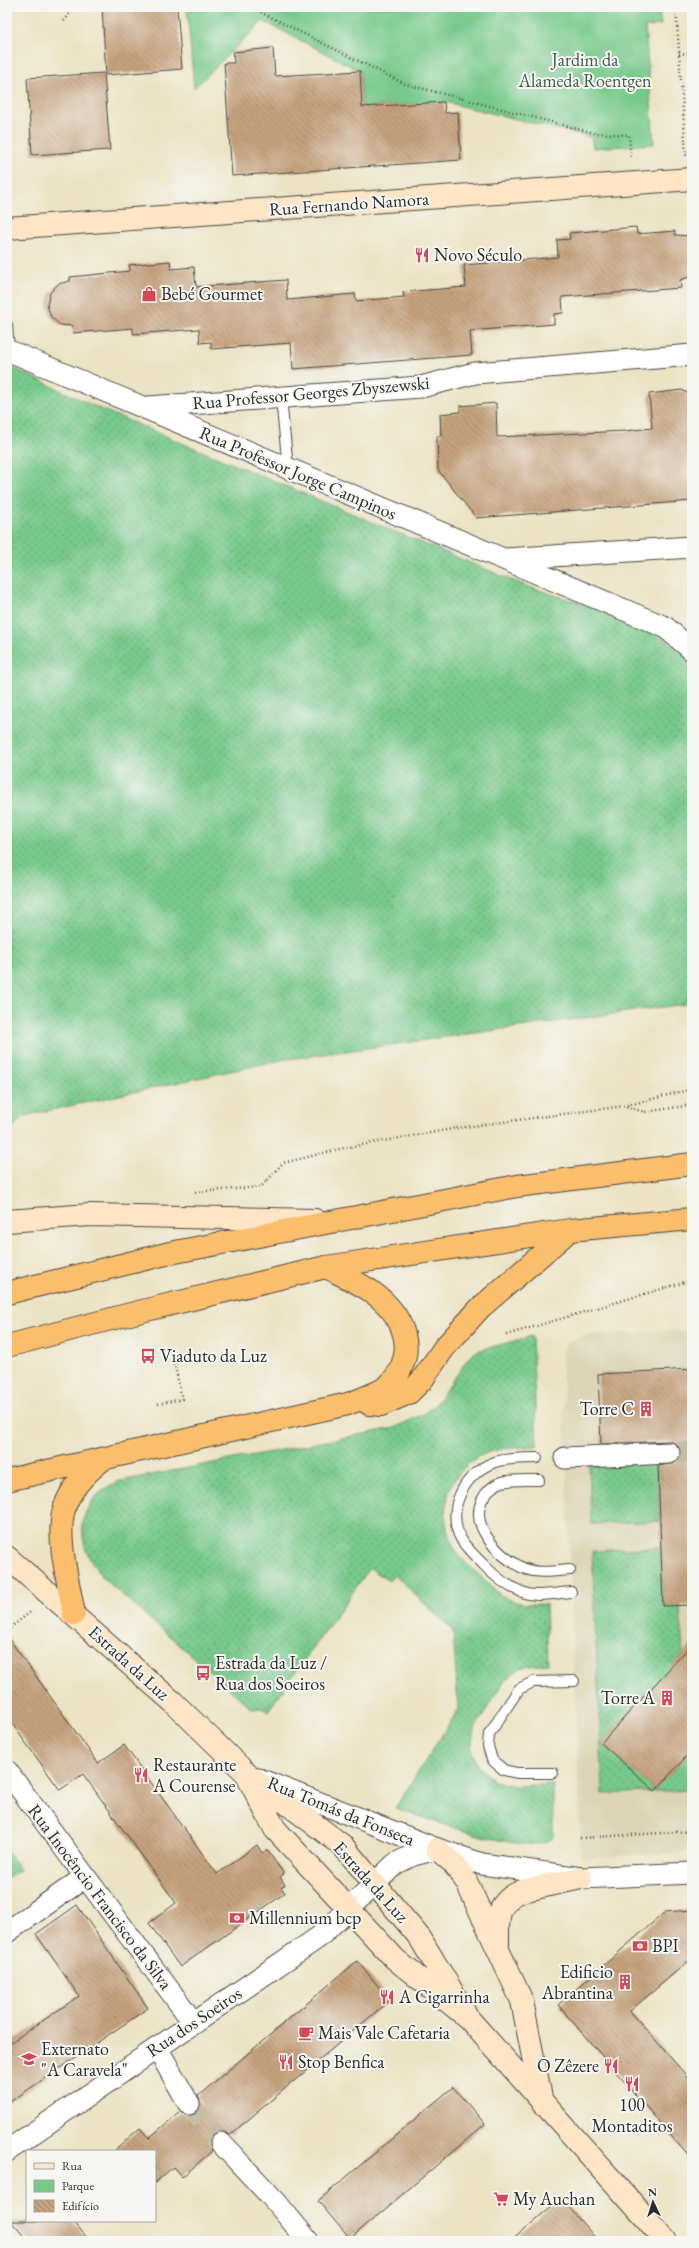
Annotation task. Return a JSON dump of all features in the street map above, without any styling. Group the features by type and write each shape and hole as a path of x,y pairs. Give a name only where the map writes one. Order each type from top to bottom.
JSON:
{"highway":[{"path":"7,1293 170,1253 517,1186 692,1164"},
{"path":"7,1346 326,1267 570,1230 692,1219"},
{"path":"348,1404 381,1404 409,1393 422,1380 444,1348 480,1308 570,1230"},
{"path":"7,1480 348,1404 389,1386 404,1365 407,1343 396,1317 372,1293 326,1267"},
{"path":"74,1614 63,1554 63,1512 74,1488 87,1472 104,1458"}],"main road":[{"name":"Rua Fernando Namora","path":"7,228 689,171"},
{"path":"7,1221 90,1215 338,1221"},
{"name":"Estrada da Luz","path":"7,1557 173,1702 246,1774 342,1845 420,1938 468,2018"},
{"name":"Estrada da Luz","path":"246,1774 275,1829 395,1959 468,2018 666,2241"},
{"path":"437,1850 453,1863 466,1881 522,2000 541,2099"},
{"path":"498,1950 498,1919 505,1902 522,1891 581,1878"}],"street":[{"name":"Rua Professor Jorge Campinos","path":"8,350 665,627 692,650"},
{"name":"Rua Professor Georges Zbyszewski","path":"144,408 420,387 474,372 692,356"},
{"name":"Rua Professor Jorge Campinos","path":"501,559 692,547"},
{"path":"565,1458 668,1453"},
{"name":"Rua Inocêncio Francisco da Silva","path":"7,1771 193,2022"},
{"name":"Rua Tomás da Fonseca","path":"246,1774 371,1822 437,1850 482,1864 581,1878 692,1873"},
{"name":"Rua Tomás da Fonseca","path":"375,1884 395,1864 413,1855 437,1850"},
{"path":"7,1932 85,1876"},
{"name":"Rua dos Soeiros","path":"7,2151 193,2022 319,1938 375,1884"},
{"path":"157,2048 189,2104"},
{"path":"221,2143 276,2202 308,2241"}],"lane":[{"path":"7,325 8,350"},
{"path":"281,398 288,468"},
{"path":"537,1458 513,1458 495,1462 480,1469 470,1478 457,1501 457,1527 460,1537 466,1547 494,1575 513,1589 529,1594 570,1592"},
{"path":"539,1480 502,1482 491,1488 480,1505 478,1514 480,1525 485,1535 519,1566 546,1572 570,1570"},
{"path":"553,1773 518,1773 504,1770 492,1760 488,1746 489,1734 519,1689 533,1682 574,1681"}],"path":[{"path":"64,21 75,7"},
{"path":"250,7 404,84 594,134 629,135 632,166"},
{"path":"676,7 689,171"},
{"path":"679,54 692,53"},
{"path":"190,1192 261,1187 282,1163 344,1148 457,1128 624,1106 692,1089"},
{"path":"624,1106 645,1112 692,1105"},
{"path":"506,1335 692,1280"},
{"path":"158,1404 182,1398 172,1352"},
{"path":"7,1630 52,1595"},
{"path":"580,1838 692,1832"}],"shaded area":[{"path":"692,1330 692,1852 581,1858 562,1353 567,1342 583,1335"}],"green space":[{"name":"Jardim da Alameda Roentgen","path":"187,7 659,7 661,25 645,27 654,144 593,148 591,137 445,102 362,107 360,71 263,21 194,88"},
{"path":"7,365 103,410 526,586 593,607 668,641 692,664 692,1003 281,1060 24,1116 7,1133"},
{"path":"532,1336 537,1446 508,1448 494,1451 480,1456 468,1464 452,1485 447,1498 446,1511 446,1525 456,1551 465,1562 496,1591 509,1600 524,1604 546,1604 548,1664 522,1667 505,1680 474,1730 471,1749 479,1767 494,1781 515,1786 553,1784 553,1838 542,1843 524,1844 477,1835 395,1808 458,1710 453,1631 395,1575 389,1581 370,1568 268,1711 261,1708 252,1709 103,1578 93,1565 87,1551 83,1537 83,1524 86,1511 94,1499 105,1489 120,1481 394,1428 423,1414 435,1405 473,1352"},
{"path":"657,1463 660,1521 591,1524 589,1466"},
{"path":"661,1547 663,1606 680,1606 683,1654 601,1743 655,1791 692,1750 692,1790 603,1794 592,1551"},
{"path":"7,1851 20,1870 7,1879"}],"building":[{"path":"102,7 177,7 182,69 106,75"},
{"path":"273,48 275,76 360,71 362,107 444,102 445,113 458,112 461,160 232,176 224,63 234,63 233,52"},
{"path":"104,73 110,150 32,155 27,78"},
{"path":"636,227 637,234 675,231 675,235 692,236 692,276 680,280 681,288 562,297 563,313 554,314 554,324 470,331 472,355 293,369 291,343 211,349 211,342 200,343 199,329 133,334 133,328 73,333 72,326 60,325 51,317 47,305 50,293 58,284 70,281 70,277 130,271 129,265 170,261 171,269 194,267 196,287 286,280 287,300 355,294 356,301 404,297 403,292 466,287 464,265 558,257 557,240 570,239 569,233"},
{"path":"682,390 692,396 692,501 476,518 438,470 437,436 441,436 440,414 460,412 460,406 496,403 497,437 625,431 652,428 649,394"},
{"path":"692,1369 692,1605 663,1606 658,1466 675,1463 679,1459 681,1452 675,1443 668,1441 601,1444 598,1374"},
{"path":"7,1636 98,1763 124,1745 217,1874 257,1845 262,1853 267,1850 284,1874 280,1877 285,1885 281,1887 285,1893 180,1967 149,1923 176,1903 83,1774 60,1790 7,1717"},
{"name":"Torre A","path":"692,1644 692,1750 655,1791 601,1743"},
{"path":"77,1905 148,2008 7,2104 7,2045 79,1996 36,1934"},
{"path":"692,1910 692,1958 630,2011 692,2082 692,2160 558,2005 665,1912"},
{"path":"357,1961 390,2000 230,2135 224,2131 213,2134 209,2140 212,2151 182,2177 173,2167 156,2182 156,2150 114,2150 140,2128 149,2138 180,2112 189,2116 195,2114 201,2104 198,2096"},
{"path":"453,2087 485,2124 350,2239 318,2201"},
{"path":"561,2198 598,2241 511,2241"},
{"path":"11,2221 74,2222 90,2241 28,2241"}],"tunnel":[{"path":"669,1453 692,1452"},
{"path":"189,2104 221,2143"}],"place":[{"name":"Novo Século","path":"422,255"},
{"name":"Bebé Gourmet","path":"149,294"},
{"name":"Viaduto da Luz","path":"148,1356"},
{"name":"Torre C","path":"646,1409"},
{"name":"Estrada da Luz / Rua dos Soeiros","path":"203,1673"},
{"name":"Torre A","path":"667,1698"},
{"name":"Restaurante A Courense","path":"141,1775"},
{"name":"Millennium bcp","path":"237,1918"},
{"name":"BPI","path":"640,1946"},
{"name":"Edificio Abrantina","path":"625,1982"},
{"name":"A Cigarrinha","path":"387,1997"},
{"name":"Mais Vale Cafetaria","path":"306,2033"},
{"name":"Externato \"A Caravela\"","path":"29,2059"},
{"name":"Stop Benfica","path":"286,2062"},
{"name":"O Zêzere","path":"611,2066"},
{"name":"100 Montaditos","path":"632,2084"},
{"name":"My Auchan","path":"501,2199"}]}
